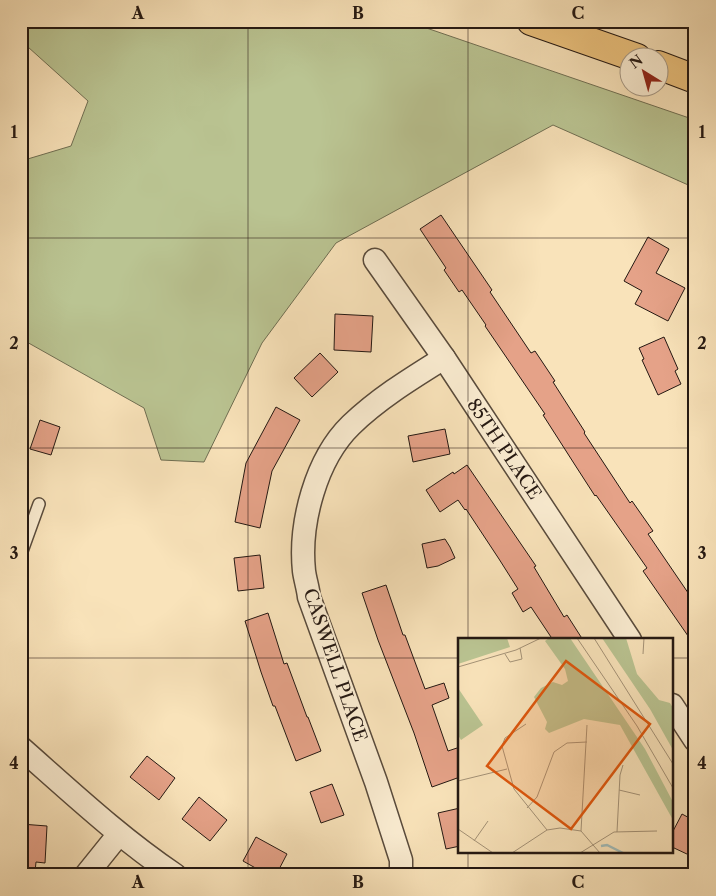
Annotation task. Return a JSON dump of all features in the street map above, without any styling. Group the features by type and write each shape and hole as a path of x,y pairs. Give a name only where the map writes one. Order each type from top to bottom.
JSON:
{"highway":[{"path":"531,21 618,51"},
{"path":"668,69 695,79"}],"street":[{"name":"85TH PLACE","path":"375,260 444,358 629,638"},
{"name":"CASWELL PLACE","path":"401,875 401,860 376,782 309,597 304,571 304,546 310,502 317,479 337,442 350,426 376,403 444,358"},
{"path":"674,708 695,740"},
{"path":"21,748 119,834 175,875"},
{"path":"86,875 119,834"}],"lane":[{"path":"21,554 39,504"}],"green space":[{"path":"21,21 406,21 618,94 618,98 631,98 695,120 695,188 553,125 336,243 262,343 204,462 161,460 144,408 21,340 21,161 71,146 88,101 28,47 21,44"}],"building":[{"path":"441,215 492,290 490,292 531,353 535,351 555,381 553,382 584,433 630,503 632,501 653,531 648,534 695,603 695,646 643,571 647,568 595,496 543,415 545,414 486,325 462,290 459,292 444,270 446,268 420,229"},
{"path":"648,237 669,249 656,273 685,288 668,321 635,304 642,291 624,281"},
{"path":"335,314 373,316 371,352 334,350"},
{"path":"664,337 678,369 675,371 681,384 658,395 642,360 644,359 639,348"},
{"path":"320,353 338,372 312,397 294,378"},
{"path":"276,407 300,420 272,471 260,528 235,522 246,463"},
{"path":"40,420 60,427 51,455 30,449"},
{"path":"445,429 450,454 413,462 408,436"},
{"path":"467,465 536,566 534,567 564,617 567,615 582,638 552,638 531,607 523,612 512,593 518,589 466,509 458,500 440,512 426,490 453,472 454,474"},
{"path":"445,539 455,558 438,566 427,568 422,544"},
{"path":"260,555 264,588 238,591 234,558"},
{"path":"386,585 403,635 405,635 425,689 444,683 449,698 432,705 448,751 458,748 458,778 432,787 362,593"},
{"path":"268,613 284,664 287,663 321,751 296,761 275,706 273,706 245,621"},
{"path":"147,756 175,778 159,800 130,777"},
{"path":"332,784 344,815 321,823 310,792"},
{"path":"199,797 227,820 210,841 182,819"},
{"path":"458,808 458,846 446,849 438,813"},
{"path":"682,814 695,821 695,844 689,855 674,848 674,829"},
{"path":"21,824 47,826 45,863 36,862 35,872 21,871"},
{"path":"256,837 287,854 276,875 268,875 243,861"}]}
